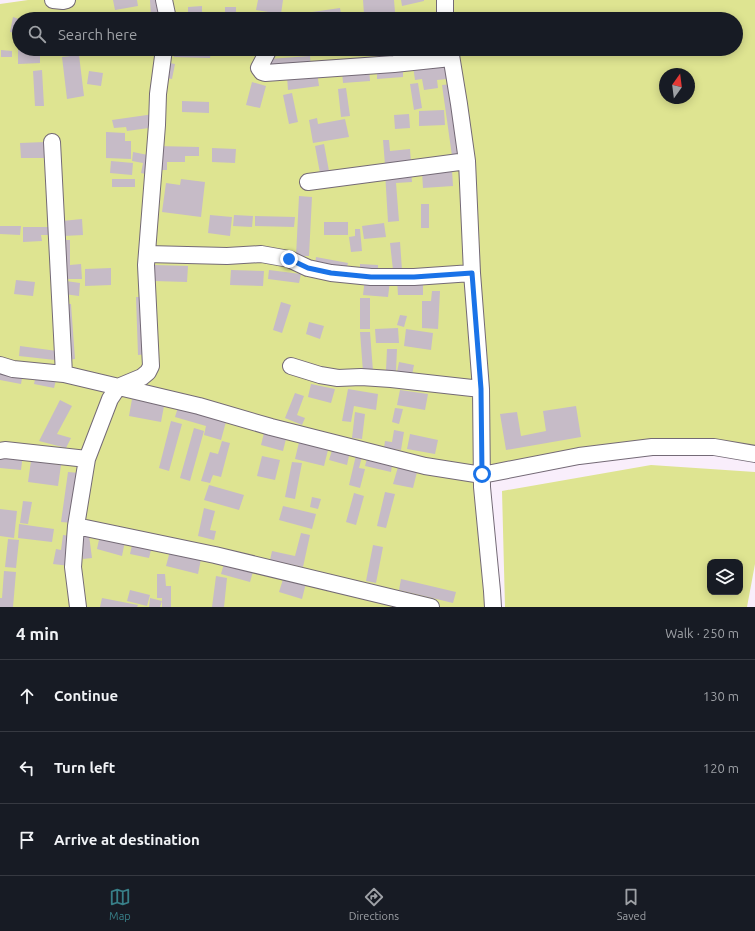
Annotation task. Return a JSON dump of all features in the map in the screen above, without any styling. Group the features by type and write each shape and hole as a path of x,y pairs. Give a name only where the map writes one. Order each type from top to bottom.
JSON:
{"street":[{"path":"53,0 67,0"},
{"path":"164,0 167,12"},
{"path":"445,0 445,12"},
{"path":"78,607 73,567 76,526 87,459 110,399 118,387 142,377 148,372 151,366 147,254 158,94 163,56"},
{"path":"265,56 259,68 265,73 394,64 439,56"},
{"path":"450,56 467,160 472,273 481,389 483,501 492,591 492,607"},
{"path":"52,142 64,374"},
{"path":"308,182 467,160"},
{"path":"147,254 228,256 261,254 289,259 308,268 331,273 371,277 414,277 472,273"},
{"path":"0,365 13,369 64,374 199,406 271,427 425,466 482,474 579,456 652,447 714,447 755,454"},
{"path":"291,366 320,375 338,378 383,378 481,389"},
{"path":"0,451 5,450 87,459"},
{"path":"76,526 215,555 430,607"}],"green space":[{"path":"28,0 446,0 446,12 12,12 12,56 743,56 743,12 447,12 447,0 755,0 755,456 652,451 484,478 490,607 0,607 0,4"},
{"path":"651,465 755,472 755,564 747,607 505,607 502,491"}],"building":[{"path":"113,0 137,0 138,6 115,10"},
{"path":"150,0 160,0 161,12 151,12"},
{"path":"258,0 283,0 281,12 256,10"},
{"path":"363,0 394,0 395,12 364,12"},
{"path":"401,0 424,0 424,1 402,6"},
{"path":"202,6 202,12 188,12 188,7"},
{"path":"225,7 236,7 236,12 225,12"},
{"path":"340,8 341,12 312,12"},
{"path":"12,22 12,32 10,32"},
{"path":"1,50 12,51 12,57 1,57"},
{"path":"18,56 40,56 40,63 18,64"},
{"path":"79,56 84,96 67,99 62,57"},
{"path":"174,56 210,56 210,58"},
{"path":"310,56 311,66 269,69 269,59"},
{"path":"445,62 447,79 437,80 438,88 424,90 422,79 415,80 413,66"},
{"path":"170,63 175,64 172,79 162,77"},
{"path":"403,66 403,77 377,79 377,68"},
{"path":"369,68 370,81 343,83 342,71"},
{"path":"42,70 44,106 35,106 33,71"},
{"path":"89,71 103,73 101,86 87,84"},
{"path":"317,72 319,86 288,90 287,76"},
{"path":"252,82 266,86 260,108 246,105"},
{"path":"418,83 422,108 414,110 410,84"},
{"path":"453,84 463,155 452,156 442,85"},
{"path":"346,88 350,116 341,117 338,89"},
{"path":"292,93 298,122 289,124 283,95"},
{"path":"182,101 209,102 209,113 182,112"},
{"path":"444,110 445,125 419,126 419,111"},
{"path":"154,114 156,127 127,131 126,127 114,128 112,120"},
{"path":"409,114 410,128 395,129 394,115"},
{"path":"317,118 318,124 345,119 349,137 313,143 309,120"},
{"path":"106,132 125,133 125,141 131,141 131,159 106,158"},
{"path":"383,140 389,140 390,151 410,149 411,163 385,165"},
{"path":"45,142 45,158 21,158 20,143"},
{"path":"324,144 329,171 320,173 315,146"},
{"path":"157,146 199,147 199,156 185,156 185,162 167,162 167,170 157,170"},
{"path":"212,148 236,149 235,163 212,162"},
{"path":"133,152 153,156 150,175 141,173 143,163 132,161"},
{"path":"111,161 133,163 132,175 110,173"},
{"path":"411,170 412,182 396,183 399,221 388,222 385,172"},
{"path":"452,170 453,186 423,188 422,172"},
{"path":"112,179 135,179 135,187 112,187"},
{"path":"181,179 205,182 201,217 162,212 166,183 180,185"},
{"path":"299,196 312,197 309,256 296,256"},
{"path":"421,204 429,204 429,228 421,228"},
{"path":"210,215 232,217 230,236 208,233"},
{"path":"234,215 253,216 252,227 233,226"},
{"path":"255,216 295,217 294,227 255,226"},
{"path":"82,219 83,235 63,236 62,221"},
{"path":"324,222 348,222 348,235 324,235"},
{"path":"384,223 386,237 364,239 362,226"},
{"path":"0,226 21,226 20,235 0,234"},
{"path":"23,227 51,227 51,235 41,235 42,241 23,242"},
{"path":"355,229 360,229 362,251 351,252 349,237 355,236"},
{"path":"61,240 70,240 70,265 81,264 82,279 62,279"},
{"path":"400,242 402,270 393,270 390,243"},
{"path":"316,257 348,263 346,270 315,265"},
{"path":"360,264 378,265 378,272 360,271"},
{"path":"155,265 188,266 187,282 154,281"},
{"path":"111,268 111,285 85,286 85,269"},
{"path":"231,270 264,271 263,286 230,285"},
{"path":"269,270 301,274 299,283 268,279"},
{"path":"365,278 390,281 388,297 363,295"},
{"path":"16,280 35,282 33,296 14,294"},
{"path":"397,280 423,280 423,295 398,295"},
{"path":"66,281 80,283 79,296 64,294"},
{"path":"432,291 440,291 438,329 422,328 422,301 431,301"},
{"path":"136,297 146,297 148,354 138,355"},
{"path":"360,298 370,298 370,329 360,329"},
{"path":"281,302 291,305 282,333 273,330"},
{"path":"62,304 71,304 75,359 67,360"},
{"path":"400,315 407,316 404,327 397,325"},
{"path":"309,322 324,326 320,339 306,334"},
{"path":"398,328 399,343 376,343 375,329"},
{"path":"406,329 433,333 431,350 404,346"},
{"path":"360,332 370,332 373,371 363,372"},
{"path":"20,346 57,351 55,360 19,356"},
{"path":"387,349 397,349 396,371 386,370"},
{"path":"399,362 414,365 412,375 397,372"},
{"path":"0,369 23,373 21,384 0,380"},
{"path":"37,371 57,376 54,388 34,384"},
{"path":"311,384 335,389 331,403 308,397"},
{"path":"348,389 378,394 376,410 354,406 351,422 342,421"},
{"path":"400,390 428,394 425,410 397,405"},
{"path":"295,393 304,396 297,415 305,418 302,425 285,418"},
{"path":"132,399 164,406 161,422 129,416"},
{"path":"60,400 72,406 57,434 71,438 66,448 39,441"},
{"path":"179,404 227,418 221,440 204,435 206,426 175,417"},
{"path":"576,406 581,437 506,450 500,414 517,412 521,436 546,431 543,411"},
{"path":"395,408 403,409 399,424 392,422"},
{"path":"355,412 365,414 362,439 352,438"},
{"path":"171,421 182,424 169,471 159,468"},
{"path":"194,428 204,431 190,481 180,478"},
{"path":"265,429 287,435 283,451 261,445"},
{"path":"394,430 404,432 401,450 384,448 385,441 392,442"},
{"path":"410,434 438,440 435,454 407,449"},
{"path":"300,438 329,446 324,466 295,459"},
{"path":"222,441 230,443 221,477 213,475 210,483 201,481 210,452 218,454"},
{"path":"333,447 350,451 347,465 329,460"},
{"path":"357,451 363,453 359,468 365,469 360,488 349,485"},
{"path":"23,454 21,470 0,468 0,458"},
{"path":"368,455 393,459 391,472 365,466"},
{"path":"262,456 280,460 275,480 257,476"},
{"path":"31,461 61,465 58,486 28,482"},
{"path":"292,462 302,463 295,499 285,497"},
{"path":"398,467 417,472 413,488 393,484"},
{"path":"68,472 80,473 73,523 61,522"},
{"path":"209,485 244,495 239,510 204,500"},
{"path":"385,492 395,494 386,528 377,526"},
{"path":"354,493 364,496 356,525 346,522"},
{"path":"312,497 321,499 318,509 310,507"},
{"path":"23,501 32,502 28,524 20,523"},
{"path":"283,506 316,514 312,529 279,520"},
{"path":"204,508 215,511 210,530 216,531 214,540 198,536"},
{"path":"0,509 17,511 14,538 0,536"},
{"path":"19,524 54,529 52,542 18,538"},
{"path":"301,533 310,535 303,567 270,560 272,551 295,556"},
{"path":"63,535 71,536 70,566 53,564 56,549 61,550"},
{"path":"89,535 92,558 83,559 80,536"},
{"path":"100,535 125,541 122,556 97,549"},
{"path":"8,539 19,540 16,568 5,567"},
{"path":"133,541 152,546 149,558 130,554"},
{"path":"373,545 383,547 376,583 366,581"},
{"path":"170,551 201,559 198,574 166,566"},
{"path":"225,560 254,568 250,582 221,574"},
{"path":"4,571 16,572 13,607 0,607"},
{"path":"157,574 165,574 166,586 171,586 171,607 162,607 162,598 157,598"},
{"path":"216,576 227,578 224,607 212,607"},
{"path":"284,576 306,583 302,599 279,592"},
{"path":"401,579 456,592 453,603 399,590"},
{"path":"130,590 150,595 147,606 127,601"},
{"path":"102,598 138,605 137,607 100,607"},
{"path":"150,598 162,601 160,607 149,607"}],"route":[{"path":"289,259 308,268 331,273 371,277 414,277 472,273 481,389 482,474"}]}
